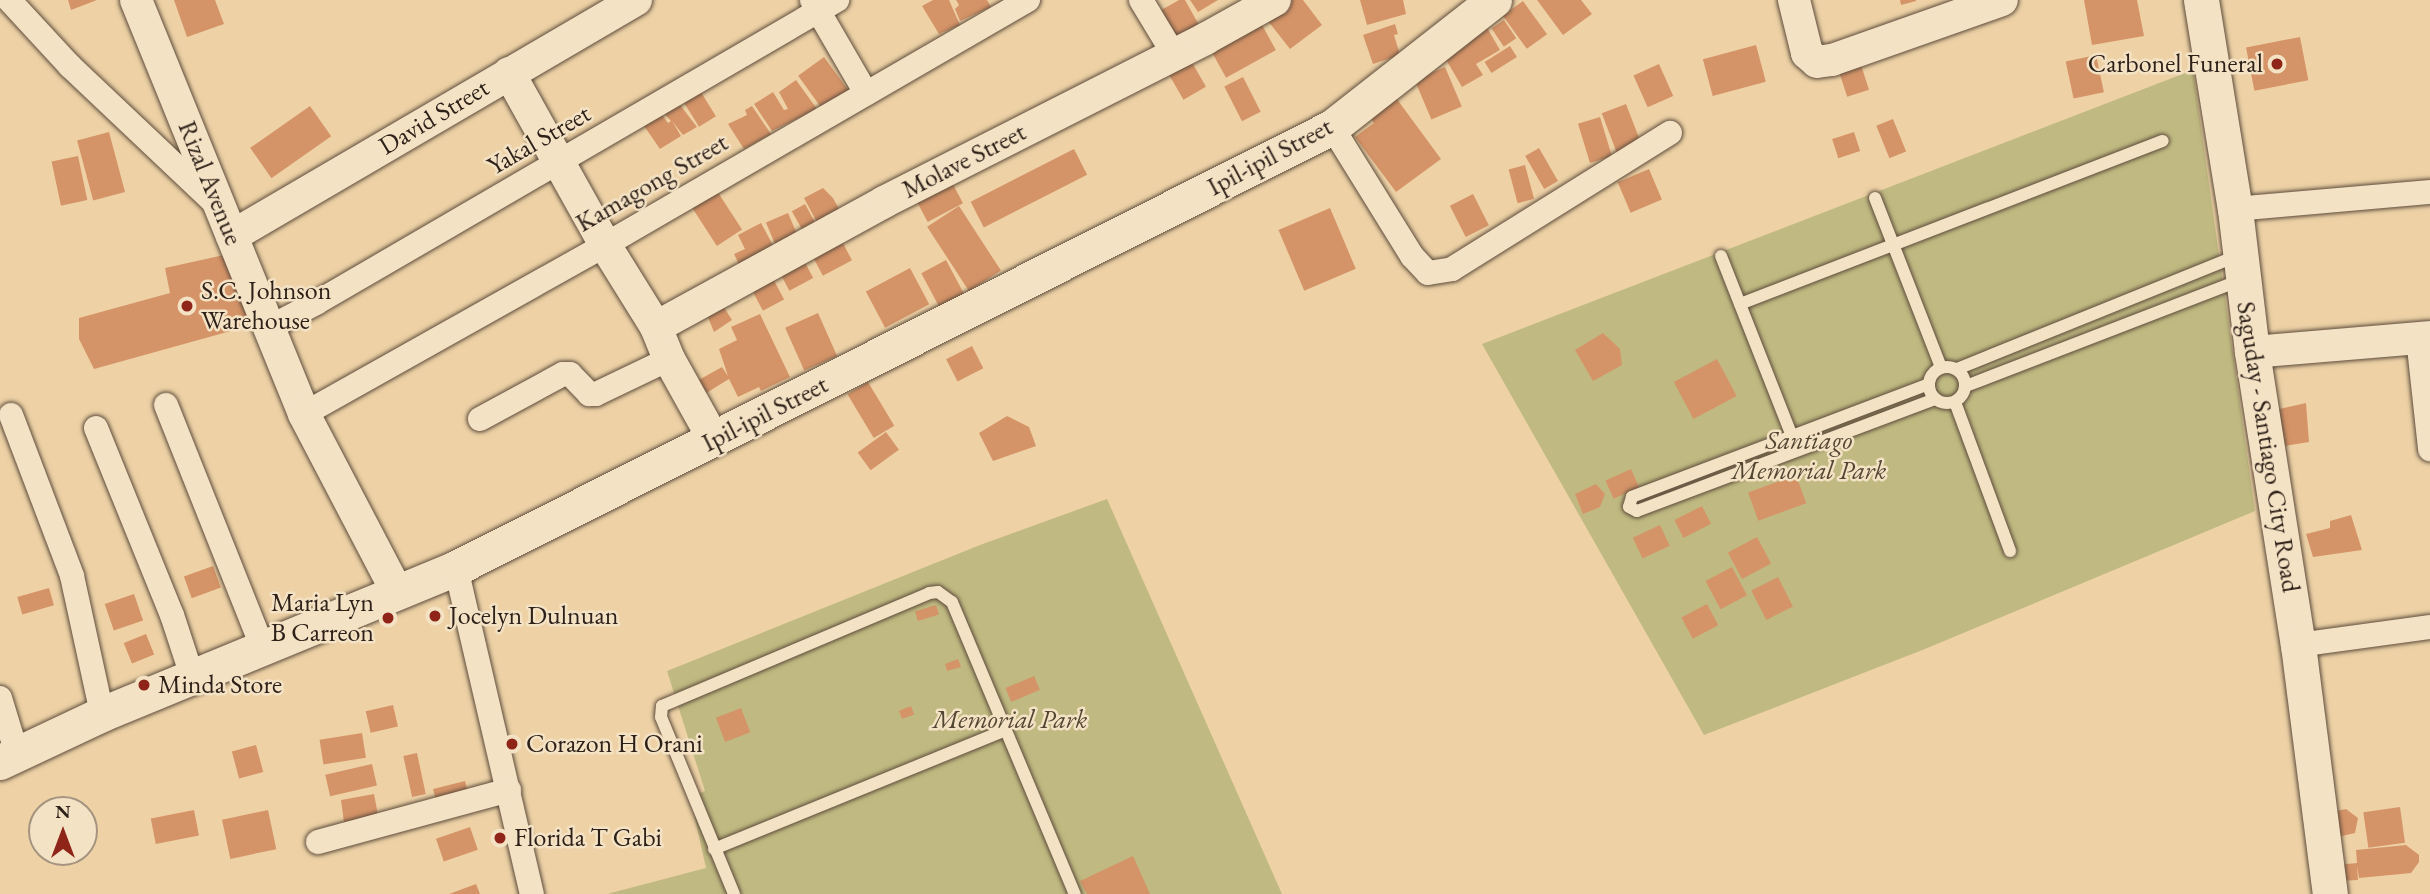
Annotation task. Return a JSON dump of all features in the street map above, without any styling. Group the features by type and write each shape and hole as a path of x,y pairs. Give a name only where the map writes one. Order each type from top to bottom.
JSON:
{"main road":[{"name":"Ipil-ipil Street","path":"9,758 102,714 193,679 396,590 456,568 1332,127 1494,0"},
{"name":"Saguday - Santiago City Road","path":"2201,0 2235,209 2252,352 2298,645 2330,894"}],"street":[{"path":"9,0 70,66 227,223"},
{"name":"Rizal Avenue","path":"136,0 304,414 396,590"},
{"name":"David Street","path":"227,223 509,73 636,0"},
{"name":"Kamagong Street","path":"304,414 605,246 1028,0"},
{"path":"1141,0 1173,53"},
{"name":"Molave Street","path":"656,327 884,202 1205,39 1275,0"},
{"path":"1794,0 1807,53 1817,62 1832,60 2002,0"},
{"path":"823,4 866,93"},
{"name":"Yakal Street","path":"268,328 560,162 823,4"},
{"path":"509,73 605,246 656,327 669,359 714,440"},
{"path":"1332,127 1412,256 1428,273 1452,269 1670,133"},
{"path":"2235,209 2430,192"},
{"path":"2252,352 2424,337 2430,449"},
{"path":"480,419 563,374 570,374 589,394 596,394 669,359"},
{"path":"166,405 263,649"},
{"path":"11,415 72,576 102,714"},
{"path":"96,428 172,615 193,679"},
{"path":"456,568 532,894"},
{"path":"2298,645 2430,627"},
{"path":"0,698 9,758"},
{"path":"318,842 509,790"}],"lane":[{"path":"1740,304 2163,141"},
{"path":"1875,198 1941,367"},
{"path":"1721,256 1793,436"},
{"path":"1957,369 1964,376 1965,393 1955,402 1946,403 1935,398 1929,384 1931,375 1941,367 1957,369 2242,267"},
{"path":"1966,386 2242,267"},
{"path":"1929,384 1632,497 1629,507 1637,511 1935,398"},
{"path":"1955,402 2010,551"},
{"path":"734,894 713,849 661,717 662,706 929,593 938,592 952,602 1075,894"},
{"path":"713,849 1004,730"}],"green space":[{"name":"Santiago Memorial Park","path":"2193,70 2255,511 1925,649 1704,735 1482,344"},
{"name":"Memorial Park","path":"1107,499 1282,894 607,894 706,868 690,797 705,791 667,671 980,545"}],"building":[{"path":"68,0 97,0 71,10"},
{"path":"174,0 215,0 224,24 187,37"},
{"path":"933,0 949,0 960,25 939,34 922,6"},
{"path":"956,0 987,0 991,7 960,21 955,9 959,5"},
{"path":"1179,0 1185,0 1199,25 1172,40 1156,13"},
{"path":"1190,0 1218,0 1198,12"},
{"path":"1285,0 1303,0 1322,25 1290,49 1264,16"},
{"path":"1360,0 1403,0 1406,14 1367,25"},
{"path":"1537,0 1581,0 1592,14 1563,35"},
{"path":"1900,0 1916,0 1916,1 1901,5"},
{"path":"2084,0 2137,0 2144,36 2092,45"},
{"path":"1523,1 1547,34 1527,49 1503,16"},
{"path":"1257,16 1276,50 1226,78 1207,44"},
{"path":"1504,20 1516,38 1504,47 1492,28"},
{"path":"1395,24 1398,34 1394,35 1400,55 1373,64 1363,35"},
{"path":"1486,26 1500,50 1476,64 1483,75 1462,87 1441,51"},
{"name":"Carbonel Funeral","path":"2300,37 2308,80 2254,91 2246,47"},
{"path":"1756,45 1766,82 1713,96 1703,59"},
{"path":"1510,46 1517,57 1491,73 1485,62"},
{"path":"1186,52 1206,87 1183,100 1163,65"},
{"path":"2096,55 2104,92 2074,99 2066,61"},
{"path":"824,57 848,90 822,109 798,76"},
{"path":"1659,64 1673,96 1648,107 1633,75"},
{"path":"1861,65 1869,90 1847,97 1839,72"},
{"path":"1445,67 1462,107 1431,119 1415,80"},
{"path":"1243,77 1261,112 1242,121 1224,87"},
{"path":"796,80 817,109 772,131 754,104 773,92 784,110 788,109 779,92"},
{"path":"699,89 716,116 699,127 682,100"},
{"path":"1391,91 1441,159 1396,192 1355,137 1374,123 1365,110"},
{"path":"677,101 697,127 683,135 672,121 681,136 660,149 642,123 659,111 668,123 671,121 662,111"},
{"path":"1626,104 1642,145 1617,154 1602,113"},
{"path":"310,106 331,136 271,178 250,148"},
{"path":"752,106 771,134 744,149 728,124 747,115 745,110"},
{"path":"1600,117 1612,156 1590,163 1578,124"},
{"path":"1893,119 1906,151 1889,158 1876,126"},
{"path":"109,132 125,192 93,200 77,141"},
{"path":"1854,132 1860,151 1838,158 1832,139"},
{"path":"1539,148 1558,181 1544,189 1525,156"},
{"path":"1074,149 1087,175 984,228 971,202"},
{"path":"78,156 87,200 61,206 52,162"},
{"path":"1525,165 1534,199 1518,203 1509,169"},
{"path":"1649,169 1662,199 1631,213 1618,182"},
{"path":"948,175 963,203 928,222 913,194"},
{"path":"823,188 833,198 844,218 821,230 804,198"},
{"path":"717,191 742,230 717,246 692,207"},
{"path":"1473,194 1489,225 1466,237 1450,206"},
{"path":"805,204 818,227 804,234 792,211"},
{"path":"959,206 1001,271 969,291 927,227"},
{"path":"1330,208 1356,269 1304,291 1278,230"},
{"path":"788,213 799,239 777,248 766,222"},
{"path":"761,223 776,251 741,268 734,254 745,249 738,235"},
{"path":"837,232 852,260 823,276 808,247"},
{"name":"S.C. Johnson Warehouse","path":"233,253 256,324 94,369 79,339 79,318 170,293 165,268"},
{"path":"801,255 813,278 789,291 777,268"},
{"path":"946,260 964,294 939,307 921,273"},
{"path":"910,268 929,304 885,328 866,291"},
{"path":"770,273 784,299 763,311 749,284"},
{"path":"720,301 732,320 714,332 705,310"},
{"path":"818,313 837,356 804,371 785,328"},
{"path":"760,314 790,377 761,391 759,387 738,397 729,379 703,395 695,382 722,367 728,376 719,349 737,340 731,327"},
{"path":"1603,333 1620,349 1622,365 1593,381 1575,350"},
{"path":"972,346 983,368 958,381 946,359"},
{"path":"1717,359 1737,396 1693,419 1674,382"},
{"path":"868,382 894,426 874,438 847,394"},
{"path":"2306,403 2309,442 2273,448 2271,411"},
{"path":"1007,416 1029,427 1036,446 993,461 979,433"},
{"path":"886,432 899,450 871,470 858,453"},
{"path":"1631,469 1639,487 1614,499 1605,480"},
{"path":"1796,475 1806,503 1758,521 1748,492"},
{"path":"1596,484 1605,494 1600,507 1583,514 1575,494"},
{"path":"1702,506 1711,524 1683,538 1674,520"},
{"path":"2351,515 2362,550 2313,557 2306,534 2330,528 2330,521"},
{"path":"1660,525 1670,546 1643,559 1633,538"},
{"path":"1757,537 1771,563 1742,579 1728,552"},
{"path":"213,566 221,588 192,598 184,577"},
{"path":"1732,567 1747,595 1721,609 1706,581"},
{"path":"1778,577 1793,606 1766,620 1751,591"},
{"path":"49,588 54,605 22,614 17,597"},
{"path":"134,594 143,620 114,631 105,604"},
{"path":"1707,604 1718,625 1693,639 1681,618"},
{"path":"936,605 939,615 918,621 915,611"},
{"path":"146,634 154,654 132,663 124,643"},
{"path":"958,659 961,667 947,671 945,664"},
{"path":"1034,676 1040,690 1011,702 1005,688"},
{"path":"393,705 398,726 371,733 366,711"},
{"path":"911,706 914,714 902,719 899,711"},
{"path":"741,708 750,732 725,742 716,718"},
{"path":"362,733 366,758 323,764 320,740"},
{"path":"256,745 263,772 239,779 232,751"},
{"path":"417,753 426,794 412,797 403,756"},
{"path":"372,764 377,785 330,796 325,775"},
{"path":"465,781 469,797 437,805 433,789"},
{"path":"374,794 379,820 345,830 341,800"},
{"path":"2400,807 2405,843 2368,848 2363,812"},
{"path":"2346,809 2358,818 2355,833 2333,838 2327,813"},
{"path":"194,810 199,836 156,844 151,818"},
{"path":"268,810 276,849 230,859 222,820"},
{"path":"470,827 478,850 444,861 436,839"},
{"path":"2406,845 2419,855 2419,862 2411,873 2359,878 2357,866 2358,880 2338,881 2337,865 2357,863 2356,850"},
{"path":"1133,856 1150,894 1087,894 1080,881"},
{"path":"476,884 480,894 449,894"}],"place":[{"name":"Carbonel Funeral","path":"2277,64"},
{"name":"S.C. Johnson Warehouse","path":"187,306"},
{"name":"Jocelyn Dulnuan","path":"435,616"},
{"name":"Maria Lyn B Carreon","path":"388,618"},
{"name":"Minda Store","path":"144,685"},
{"name":"Corazon H Orani","path":"512,744"},
{"name":"Florida T Gabi","path":"500,838"}]}
